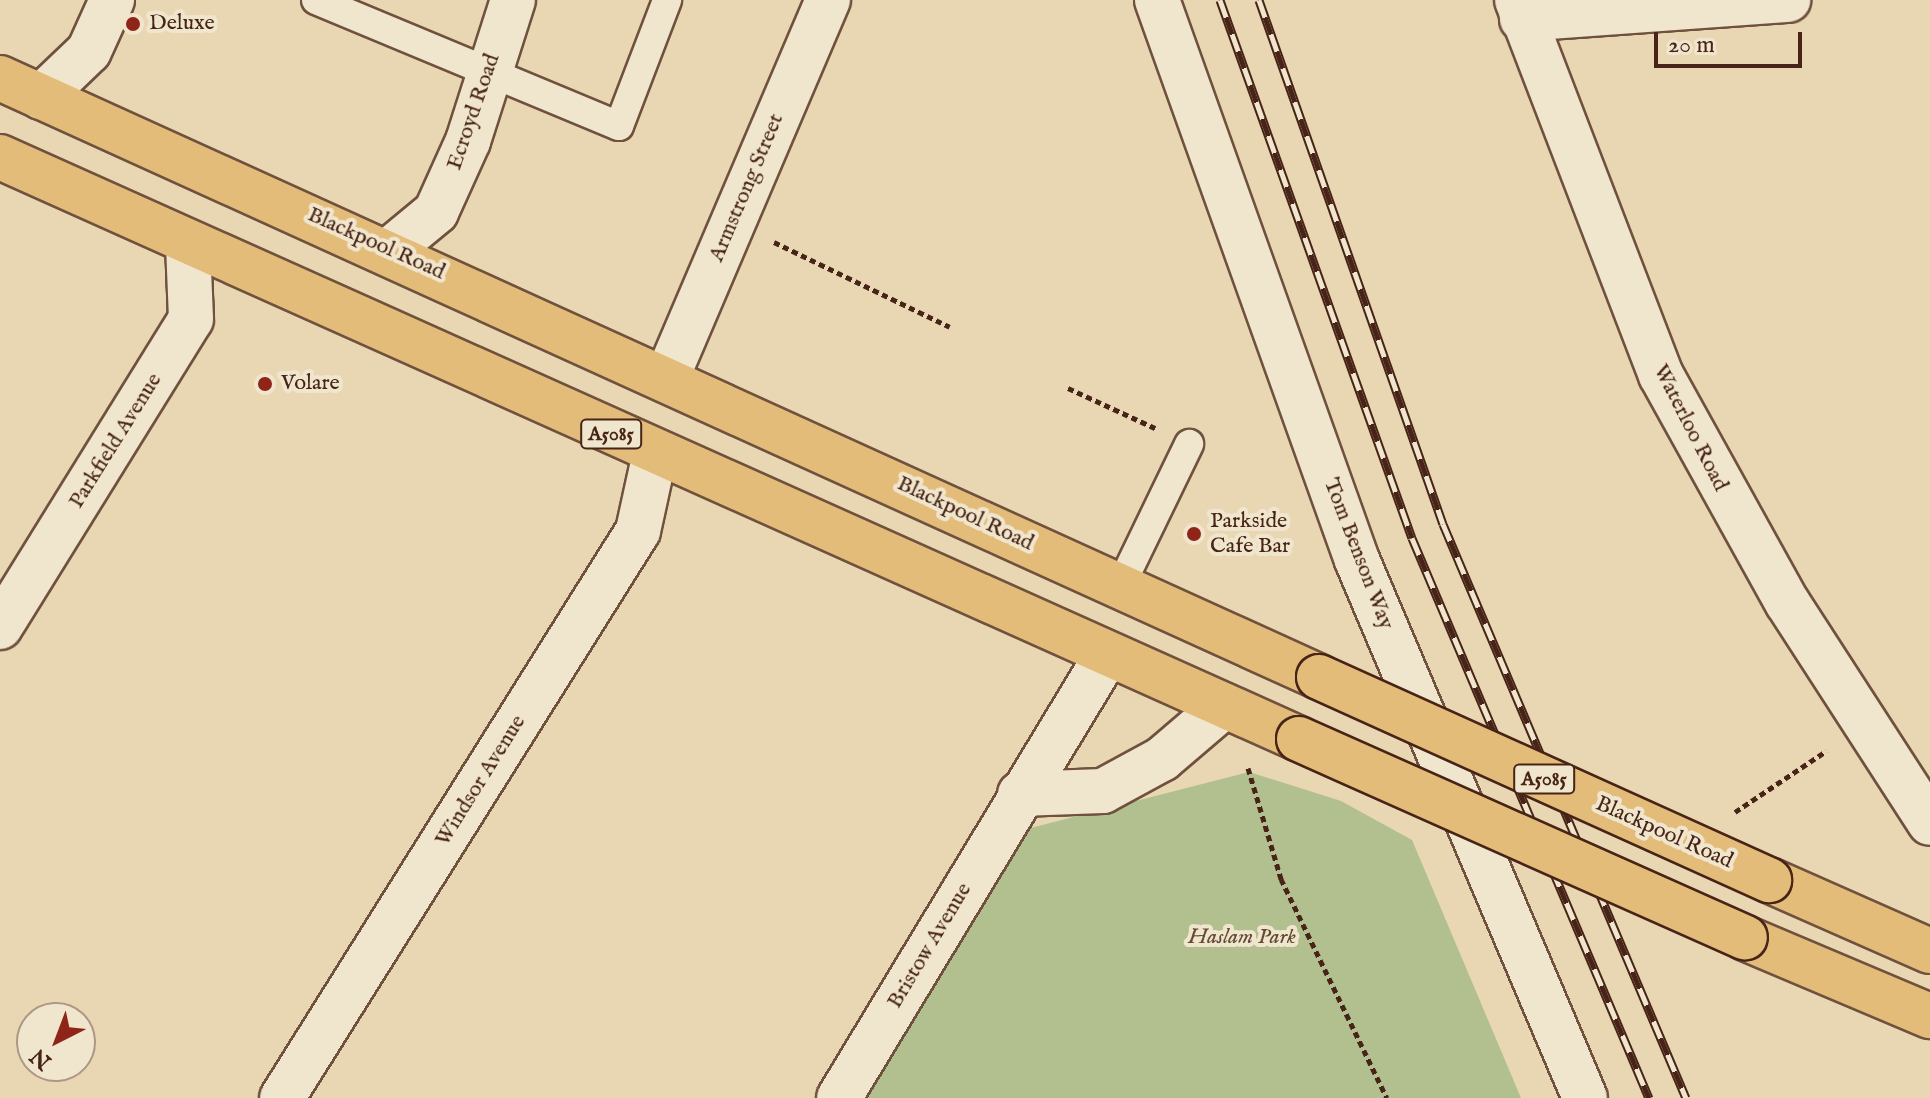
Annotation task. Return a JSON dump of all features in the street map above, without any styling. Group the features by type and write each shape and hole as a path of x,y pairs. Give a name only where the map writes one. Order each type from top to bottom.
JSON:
{"highway":[{"name":"Blackpool Road","path":"0,78 668,375 1120,587 1930,951"},
{"name":"A5085","path":"0,157 1107,655 1745,938 1930,1016"}],"street":[{"path":"41,97 89,51 112,0"},
{"name":"Ecroyd Road","path":"390,250 436,212 468,141 485,75 513,0"},
{"name":"Armstrong Street","path":"668,375 828,0"},
{"name":"Tom Benson Way","path":"1157,0 1357,560 1585,1098"},
{"path":"1520,10 1788,0"},
{"name":"Waterloo Road","path":"1520,10 1661,375 1787,602 1930,823"},
{"name":"Parkfield Avenue","path":"0,627 191,319 188,243"},
{"name":"Windsor Avenue","path":"282,1098 638,531 655,453"},
{"name":"Bristow Avenue","path":"839,1098 1020,794 1107,655"},
{"path":"1020,794 1103,791 1162,759 1224,706"}],"lane":[{"path":"316,0 352,8 485,75 619,126 667,0"},
{"path":"1120,587 1189,444"}],"path":[{"path":"732,222 950,327"},
{"path":"1068,388 1189,444"},
{"path":"1224,706 1281,879 1387,1098"},
{"path":"1724,818 1867,725"}],"green space":[{"name":"Haslam Park","path":"1249,772 1341,801 1412,840 1521,1098 842,1098 995,837"}],"railway":[{"path":"1220,0 1412,538 1649,1098"},
{"path":"1259,0 1443,524 1686,1098"}],"place":[{"name":"Deluxe","path":"133,24"},
{"name":"Volare","path":"265,384"},
{"name":"Parkside Cafe Bar","path":"1194,534"}]}
